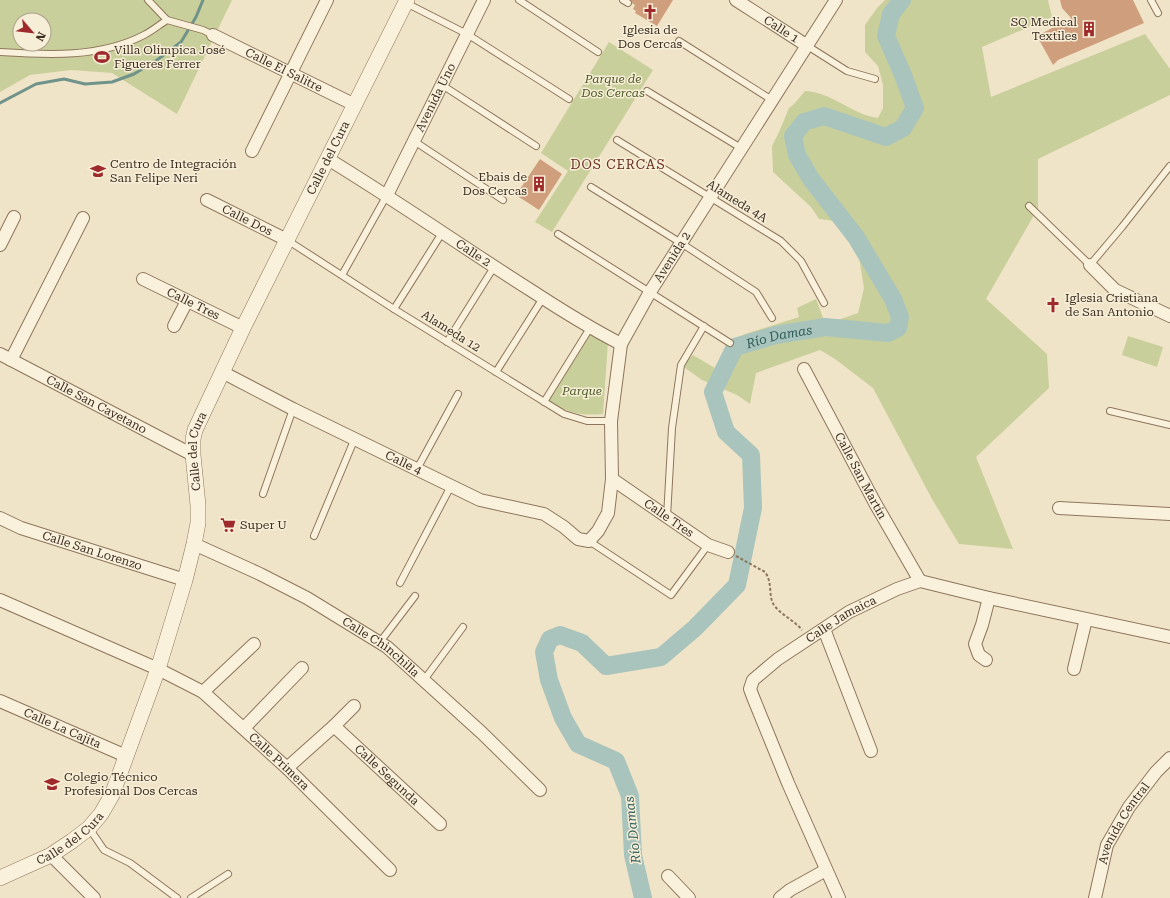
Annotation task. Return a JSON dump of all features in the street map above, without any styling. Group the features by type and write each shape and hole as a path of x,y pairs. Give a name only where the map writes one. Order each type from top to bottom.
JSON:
{"street":[{"path":"252,151 289,73 327,0"},
{"name":"Avenida Uno","path":"387,195 484,0"},
{"name":"Calle 1","path":"736,0 806,46"},
{"name":"Avenida 2","path":"589,541 598,531 608,513 612,479 611,421 621,344 650,292 836,0"},
{"name":"Calle del Cura","path":"0,878 55,859 89,828 101,814 112,795 158,669 185,580 194,544 198,523 198,505 192,455 195,430 243,328 406,1"},
{"name":"Calle El Salitre","path":"214,35 355,105"},
{"name":"Calle 2","path":"328,159 387,195 442,233 590,328 621,344"},
{"name":"Calle Dos","path":"206,200 287,240"},
{"path":"0,245 14,217"},
{"path":"11,360 83,218"},
{"path":"1090,265 1115,290 1170,316"},
{"name":"Calle Tres","path":"143,279 243,328"},
{"path":"174,326 187,300"},
{"name":"Calle San Cayetano","path":"0,354 192,455"},
{"name":"Calle San Martín","path":"804,369 875,503 920,581"},
{"name":"Calle 4","path":"222,372 480,500 544,514 578,538 589,541"},
{"name":"Calle Tres","path":"612,479 708,545 728,552"},
{"path":"1059,508 1170,514"},
{"name":"Calle San Lorenzo","path":"0,518 21,528 185,580"},
{"name":"Calle Chinchilla","path":"194,544 260,574 307,598 380,642 482,733 540,790"},
{"path":"920,581 989,598 1170,637"},
{"name":"Calle Jamaica","path":"839,898 788,783 750,689 753,680 778,659 849,612 897,589 920,581"},
{"path":"986,660 979,655 975,644 982,626 989,598"},
{"path":"0,600 158,669"},
{"path":"1074,669 1086,619"},
{"path":"824,629 871,751"},
{"path":"203,692 254,644"},
{"path":"244,728 302,668"},
{"name":"Calle Primera","path":"158,669 203,692 288,768 390,870"},
{"name":"Calle La Cajita","path":"0,701 126,756"},
{"path":"288,768 354,706"},
{"name":"Calle Segunda","path":"334,726 440,824"},
{"name":"Avenida Central","path":"1095,898 1107,845 1129,807 1156,772 1170,758"},
{"path":"55,859 94,898"},
{"path":"780,898 790,890 826,870"},
{"path":"668,876 689,898"}],"lane":[{"path":"148,0 167,20 214,35"},
{"path":"519,0 598,52"},
{"path":"1151,0 1158,13"},
{"path":"406,1 467,34 569,99"},
{"path":"0,52 42,54 92,52 114,47 144,35 167,20"},
{"path":"678,41 772,100"},
{"path":"806,46 847,71 874,79"},
{"path":"442,85 536,146"},
{"path":"647,91 741,148"},
{"name":"Alameda 4A","path":"617,140 781,241 801,261 824,303"},
{"path":"414,141 503,200"},
{"path":"1029,206 1090,265 1170,166"},
{"path":"591,187 756,292 772,318"},
{"path":"342,276 387,195"},
{"path":"394,308 442,233"},
{"path":"558,234 730,343"},
{"name":"Alameda 12","path":"287,240 447,342 564,414 587,421 611,421"},
{"path":"447,342 494,267"},
{"path":"496,372 543,298"},
{"path":"667,517 672,428 681,365 704,326"},
{"path":"544,402 590,328"},
{"path":"417,469 458,394"},
{"path":"263,494 293,408"},
{"path":"1110,411 1170,425"},
{"path":"314,536 355,438"},
{"path":"400,583 451,486"},
{"path":"589,541 671,595 708,545"},
{"path":"380,642 415,596"},
{"path":"424,680 463,627"},
{"path":"89,828 104,850 130,863 177,898"},
{"path":"191,898 228,874"}],"path":[{"path":"728,552 765,572 771,585 771,597 773,604 800,627 809,639"}],"green space":[{"name":"Villa Olímpica José Figueres Ferrer","path":"0,0 232,0 177,114 112,73 71,70 30,75 0,92"},
{"path":"885,0 1048,0 1052,17 982,47 991,97 1145,34 1170,69 1170,95 1038,159 1038,208 986,299 1047,354 1049,388 976,457 1013,549 959,544 932,499 873,388 835,359 820,350 756,373 750,404 737,395 702,380 681,365 693,355 715,368 730,343 745,334 799,317 797,308 816,299 824,320 835,321 858,313 864,288 858,251 835,221 819,219 811,207 773,172 772,146 789,108 805,91 821,94 863,114 878,118 883,108 883,85 878,66 865,52 865,25 877,8"},
{"name":"Parque de Dos Cercas","path":"609,42 653,70 552,232 535,222 568,171 541,153"},
{"name":"Parque","path":"592,332 608,342 603,414 574,413 549,401"},
{"path":"1128,336 1163,347 1157,367 1122,355"}],"building":[{"name":"Iglesia de Dos Cercas","path":"631,0 673,0 657,26 635,13 636,11 633,9 635,5"},
{"name":"SQ Medical Textiles","path":"1060,0 1133,0 1144,23 1058,60 1053,65 1037,36 1071,18 1062,8"},
{"name":"Ebais de Dos Cercas","path":"540,159 562,174 539,210 516,195"}],"waterway":[{"path":"0,103 36,84 64,79 85,84 112,82 134,74 157,60 181,42 196,17 203,0"},
{"name":"Río Damas","path":"643,898 633,855 630,796 616,761 578,744 563,718 549,680 544,652 550,639 560,635 582,643 606,666 661,657 695,628 737,585 753,508 751,455 726,432 713,392 735,347 776,335 825,327 888,333 898,328 900,317 893,299 856,237 811,179 797,155 793,136 804,122 824,116 886,137 903,128 915,108 886,36 891,14 902,0"}],"place":[{"name":"Iglesia de Dos Cercas","path":"650,12"},
{"name":"SQ Medical Textiles","path":"1089,29"},
{"name":"Villa Olímpica José Figueres Ferrer","path":"102,57"},
{"name":"Centro de Integración San Felipe Neri","path":"98,171"},
{"name":"Ebais de Dos Cercas","path":"539,184"},
{"name":"Iglesia Cristiana de San Antonio","path":"1053,305"},
{"name":"Super U","path":"228,525"},
{"name":"Colegio Técnico Profesional Dos Cercas","path":"52,784"}],"district":[{"name":"DOS CERCAS","path":"618,164"}]}
